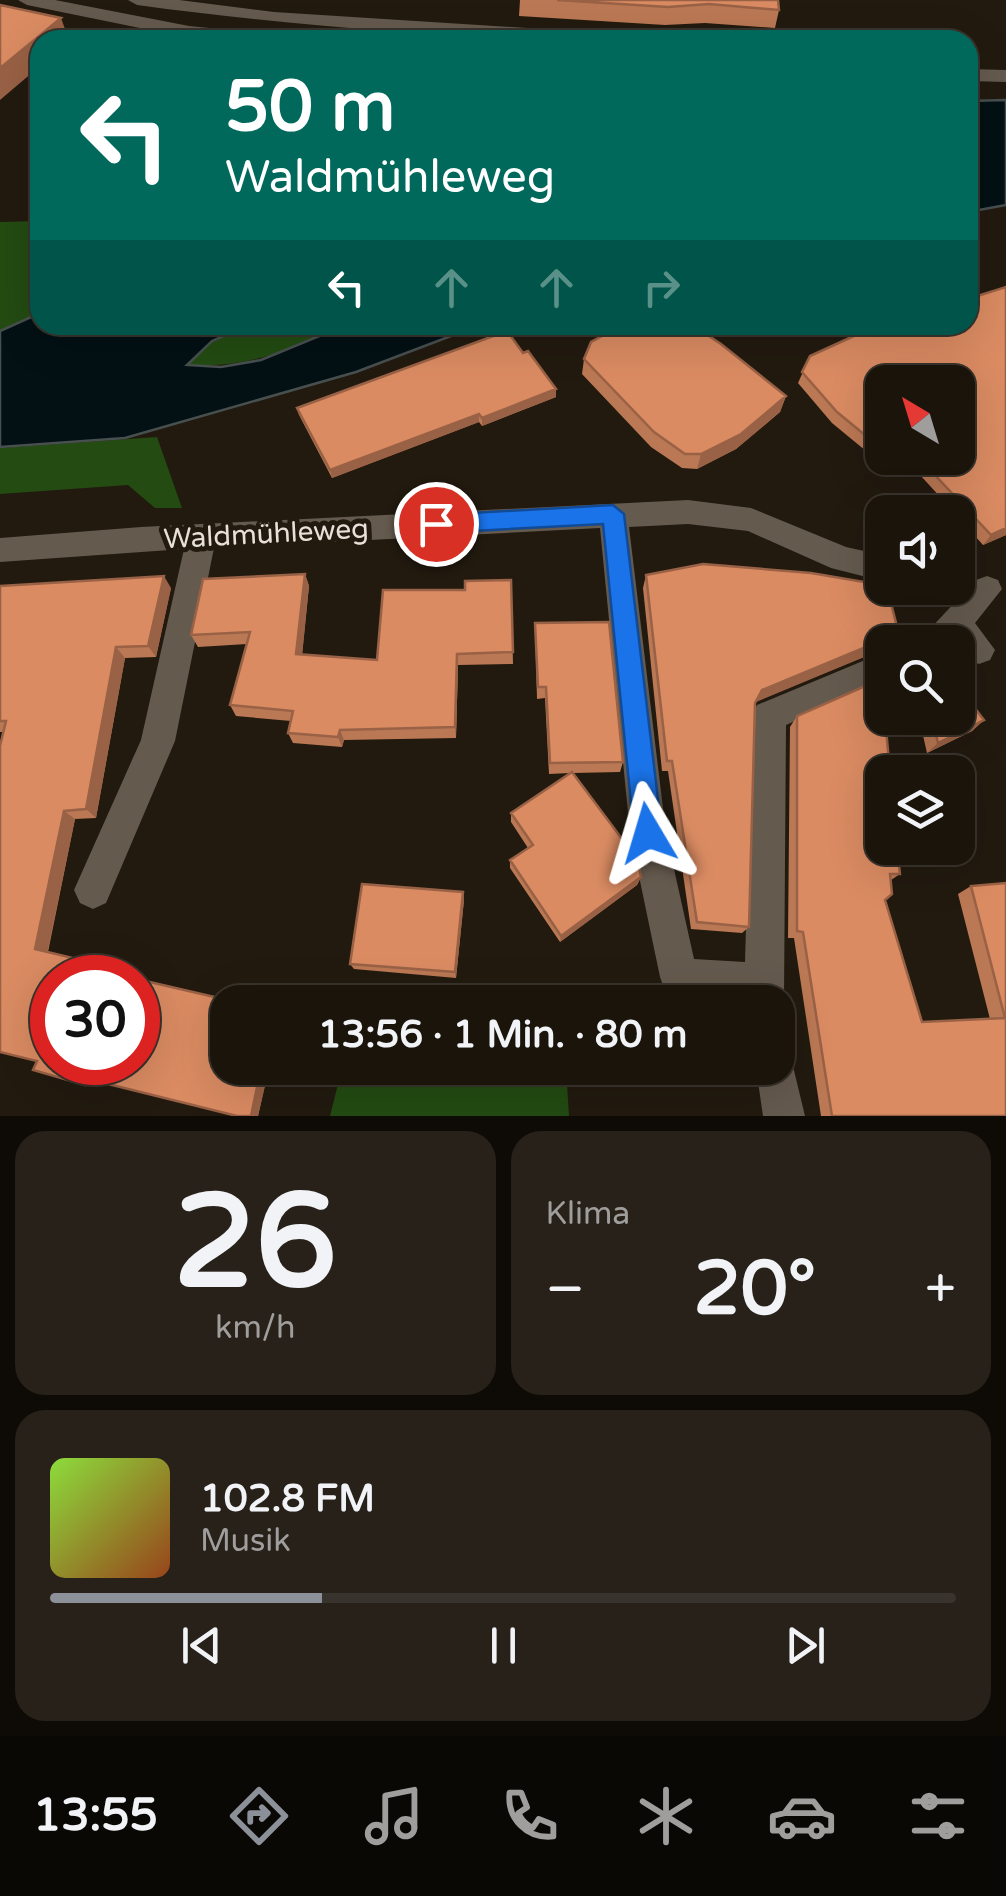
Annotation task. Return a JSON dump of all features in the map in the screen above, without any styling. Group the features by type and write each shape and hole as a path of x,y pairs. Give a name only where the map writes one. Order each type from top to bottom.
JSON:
{"street":[{"path":"27,0 164,30"},
{"path":"137,0 207,6 274,18 465,30"},
{"path":"274,18 287,0"},
{"path":"190,30 207,6"},
{"path":"53,29 79,11"},
{"path":"978,63 1006,56"},
{"path":"978,67 1006,76"},
{"name":"Waldmühleweg","path":"0,550 688,512 750,520 842,560 865,565"},
{"path":"613,514 648,833 679,978 718,985"},
{"path":"93,890 158,742 201,537"},
{"path":"953,625 983,586"},
{"path":"975,647 980,650"},
{"path":"763,985 769,716 865,674"},
{"path":"779,1085 784,1116"}],"green space":[{"path":"30,221 30,318 0,331 0,222"},
{"path":"226,335 323,335 249,361 186,365 212,341"},
{"path":"157,437 182,508 155,508 128,485 0,494 0,448"},
{"path":"338,1085 567,1085 569,1116 330,1116"}],"shaded area":[{"path":"1006,100 1006,205 978,210 978,101"},
{"path":"30,318 30,335 226,335 212,341 187,365 221,367 261,360 322,335 454,335 356,372 125,438 0,447 0,331"}],"building":[{"path":"557,0 778,0 779,10 709,4 668,7"},
{"path":"0,5 61,18 46,30 30,30 30,43 0,68"},
{"path":"1006,287 1006,528 991,535 975,518 975,495 954,495 935,475 975,475 975,365 865,365 865,435 837,412 802,372 810,356 856,335 978,335 978,296"},
{"path":"496,335 510,335 523,353 528,351 556,389 330,470 297,408"},
{"path":"604,335 707,335 786,396 741,434 701,454 685,454 654,432 584,359 591,342"},
{"path":"703,564 811,573 865,582 865,605 891,605 897,625 865,625 865,647 762,690 755,703 749,927 697,922 672,761 667,761 646,575"},
{"path":"305,574 296,654 377,660 383,590 465,590 465,581 511,580 513,652 457,654 455,727 340,730 338,737 288,733 293,711 230,705 250,632 191,635 203,579"},
{"path":"164,576 148,646 116,647 86,809 64,811 35,949 60,955 30,955 30,1059 0,1052 0,746 6,721 0,721 0,586"},
{"path":"609,622 623,762 550,763 546,687 538,687 535,623"},
{"path":"865,686 865,735 887,735 888,755 865,755 865,865 899,865 900,874 890,874 892,894 885,900 922,1022 1005,1018 971,886 1006,883 1006,1116 832,1116 803,932 797,931 797,716"},
{"path":"975,708 984,720 975,724"},
{"path":"936,735 954,735 938,743"},
{"path":"572,772 637,859 641,877 561,936 510,860 533,845 511,813"},
{"path":"362,884 463,892 455,972 350,964"},
{"path":"160,984 210,996 210,1085 257,1085 251,1116 237,1116 112,1085 160,1085"}],"route":[{"path":"436,524 613,514 648,833"}]}
